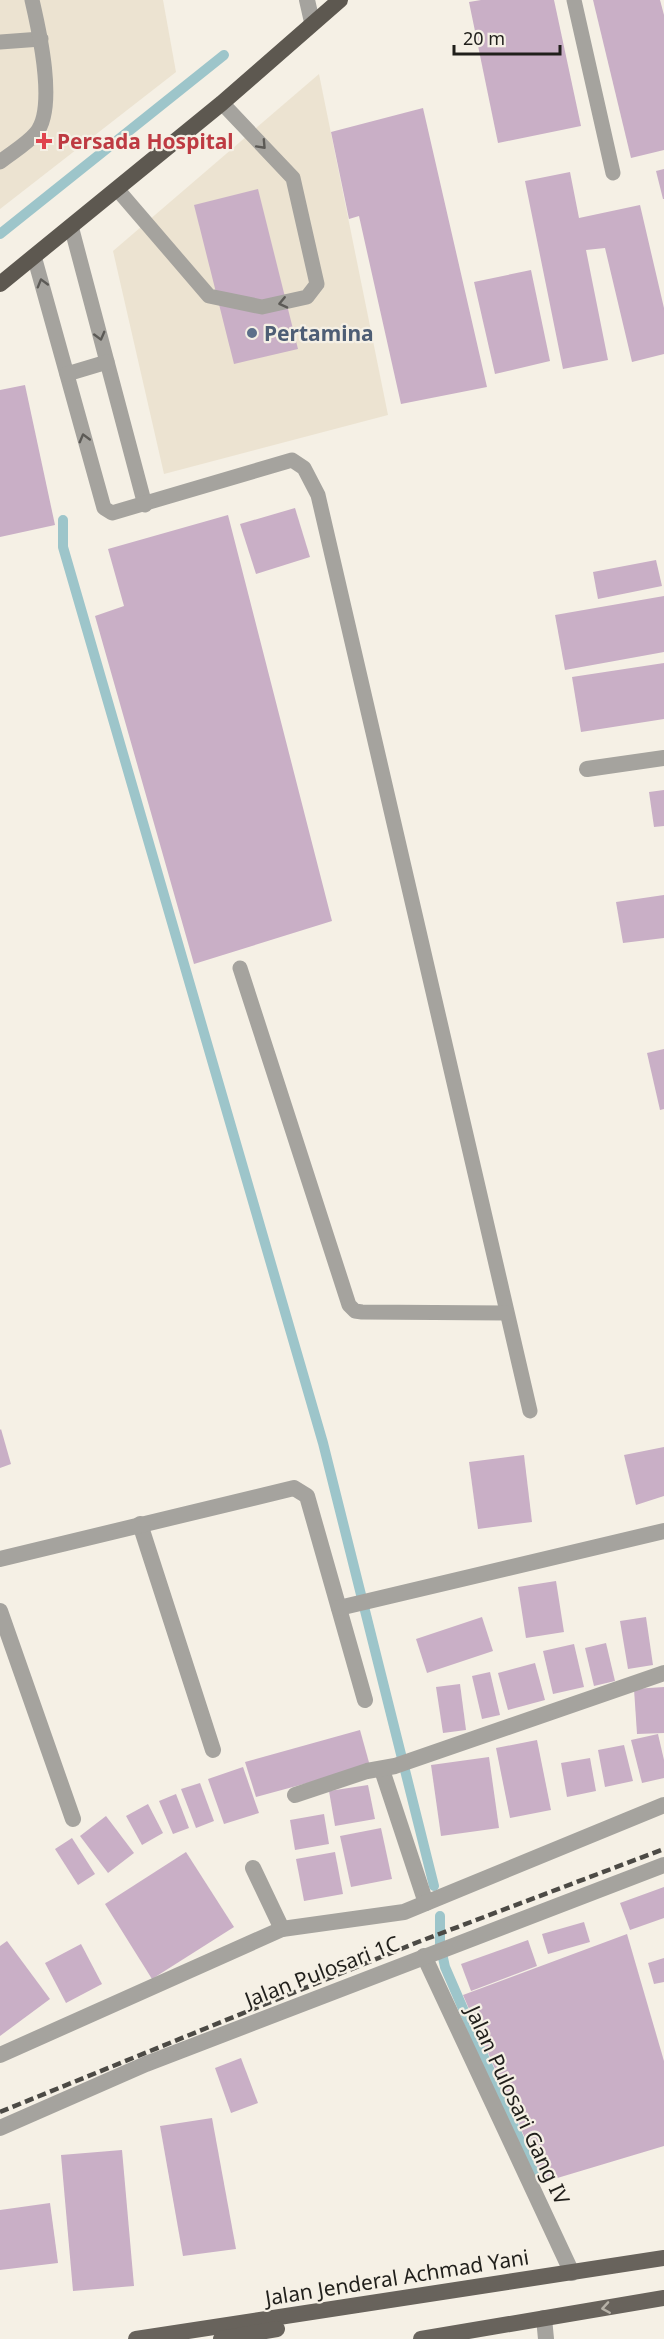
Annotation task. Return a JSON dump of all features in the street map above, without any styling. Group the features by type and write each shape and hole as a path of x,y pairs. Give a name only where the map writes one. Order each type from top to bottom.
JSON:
{"highway":[{"path":"0,284 222,103 312,22 340,0"}],"main road":[{"name":"Jalan Jenderal Achmad Yani","path":"136,2339 664,2258"},
{"path":"221,2339 572,2273"},
{"path":"421,2339 664,2298"}],"street":[{"path":"307,0 312,22"},
{"path":"587,768 664,758"},
{"path":"0,1559 294,1488 302,1491 307,1496 365,1700"},
{"path":"140,1524 213,1750"},
{"path":"339,1608 664,1531"},
{"path":"0,1611 73,1819"},
{"path":"296,1795 367,1772 388,1768 664,1673"},
{"path":"388,1768 426,1903"},
{"path":"0,2055 282,1929 404,1912 664,1805"},
{"name":"Jalan Pulosari 1C","path":"0,2128 146,2064 664,1864"},
{"path":"253,1868 282,1929"},
{"name":"Jalan Pulosari Gang IV","path":"429,1954 572,2273"},
{"path":"544,2318 546,2339"}],"lane":[{"path":"0,162 37,132 45,112 41,39 32,0"},
{"path":"574,0 613,173"},
{"path":"0,42 41,39"},
{"path":"117,189 196,284 209,296 262,308 307,297 317,284 293,178 222,103"},
{"path":"71,226 145,505"},
{"path":"34,256 104,508 112,513 145,505 292,460 304,468 318,495 530,1410"},
{"path":"67,374 107,362"},
{"path":"240,968 349,1305 355,1311 362,1312 506,1313"}],"shaded area":[{"name":"Persada Hospital","path":"0,0 163,0 176,72 0,209"},
{"name":"Pertamina","path":"319,74 388,415 164,474 113,251"}],"building":[{"path":"554,0 581,126 498,143 469,2"},
{"path":"593,0 660,0 664,15 664,150 631,158"},
{"path":"423,108 487,387 401,404 359,216 349,219 331,132"},
{"path":"664,169 664,199 663,199 656,171"},
{"path":"570,172 579,218 640,205 664,308 664,354 632,362 605,248 586,250 608,360 563,369 525,181"},
{"path":"258,189 298,349 234,364 194,205"},
{"path":"531,270 550,361 495,374 474,282"},
{"path":"25,385 55,525 0,537 0,390"},
{"path":"295,508 310,557 256,574 240,524"},
{"path":"228,515 332,921 194,964 95,616 124,606 108,549"},
{"path":"656,560 662,586 598,599 593,572"},
{"path":"664,596 664,652 565,670 555,615"},
{"path":"664,663 664,719 581,732 572,677"},
{"path":"664,790 664,826 654,827 649,792"},
{"path":"664,895 664,938 623,943 616,902"},
{"path":"664,1049 664,1109 660,1110 647,1053"},
{"path":"0,1430 11,1464 0,1468"},
{"path":"664,1447 664,1496 636,1505 624,1455"},
{"path":"524,1455 532,1522 478,1529 469,1462"},
{"path":"556,1581 564,1632 526,1638 518,1587"},
{"path":"482,1617 493,1651 427,1673 416,1639"},
{"path":"646,1617 653,1665 628,1669 620,1621"},
{"path":"606,1643 615,1681 594,1686 585,1648"},
{"path":"574,1644 584,1687 553,1694 543,1651"},
{"path":"535,1663 545,1700 508,1710 498,1673"},
{"path":"490,1672 500,1715 482,1719 472,1676"},
{"path":"460,1684 466,1730 443,1733 436,1687"},
{"path":"664,1687 664,1733 637,1734 634,1689"},
{"path":"360,1730 370,1766 256,1797 245,1762"},
{"path":"658,1734 664,1760 664,1778 642,1783 631,1740"},
{"path":"537,1740 551,1810 510,1818 496,1748"},
{"path":"624,1745 633,1781 605,1787 598,1750"},
{"path":"489,1757 499,1828 441,1836 431,1765"},
{"path":"590,1758 596,1791 567,1797 561,1763"},
{"path":"243,1767 259,1813 224,1824 208,1779"},
{"path":"200,1783 214,1821 196,1828 181,1789"},
{"path":"368,1785 375,1819 335,1826 329,1791"},
{"path":"176,1794 189,1828 173,1834 159,1801"},
{"path":"148,1804 163,1833 142,1845 126,1816"},
{"path":"324,1814 329,1844 295,1850 290,1820"},
{"path":"106,1816 134,1853 108,1873 80,1836"},
{"path":"381,1828 392,1879 351,1887 340,1836"},
{"path":"72,1838 95,1874 78,1885 55,1849"},
{"path":"186,1852 234,1927 152,1979 105,1904"},
{"path":"335,1852 343,1894 304,1901 296,1859"},
{"path":"664,1887 664,1918 630,1930 620,1903"},
{"path":"584,1922 590,1942 548,1954 542,1934"},
{"path":"627,1934 664,2061 664,2146 544,2182 463,1995"},
{"path":"528,1940 537,1966 471,1991 461,1964"},
{"path":"7,1941 50,1999 0,2036 0,1946"},
{"path":"81,1944 102,1984 66,2003 45,1963"},
{"path":"664,1958 664,1982 654,1984 648,1963"},
{"path":"241,2058 258,2103 231,2113 215,2068"},
{"path":"212,2118 236,2249 183,2256 160,2126"},
{"path":"122,2150 134,2286 73,2291 61,2155"},
{"path":"50,2203 58,2263 0,2270 0,2210"}],"waterway":[{"path":"0,234 224,55"},
{"path":"63,520 63,547 323,1443 434,1886"},
{"path":"440,1916 440,1944 445,1967 534,2173"}],"railway":[{"path":"0,2112 418,1942 664,1849"}],"place":[{"name":"Persada Hospital","path":"44,141"},
{"name":"Pertamina","path":"252,333"}]}
